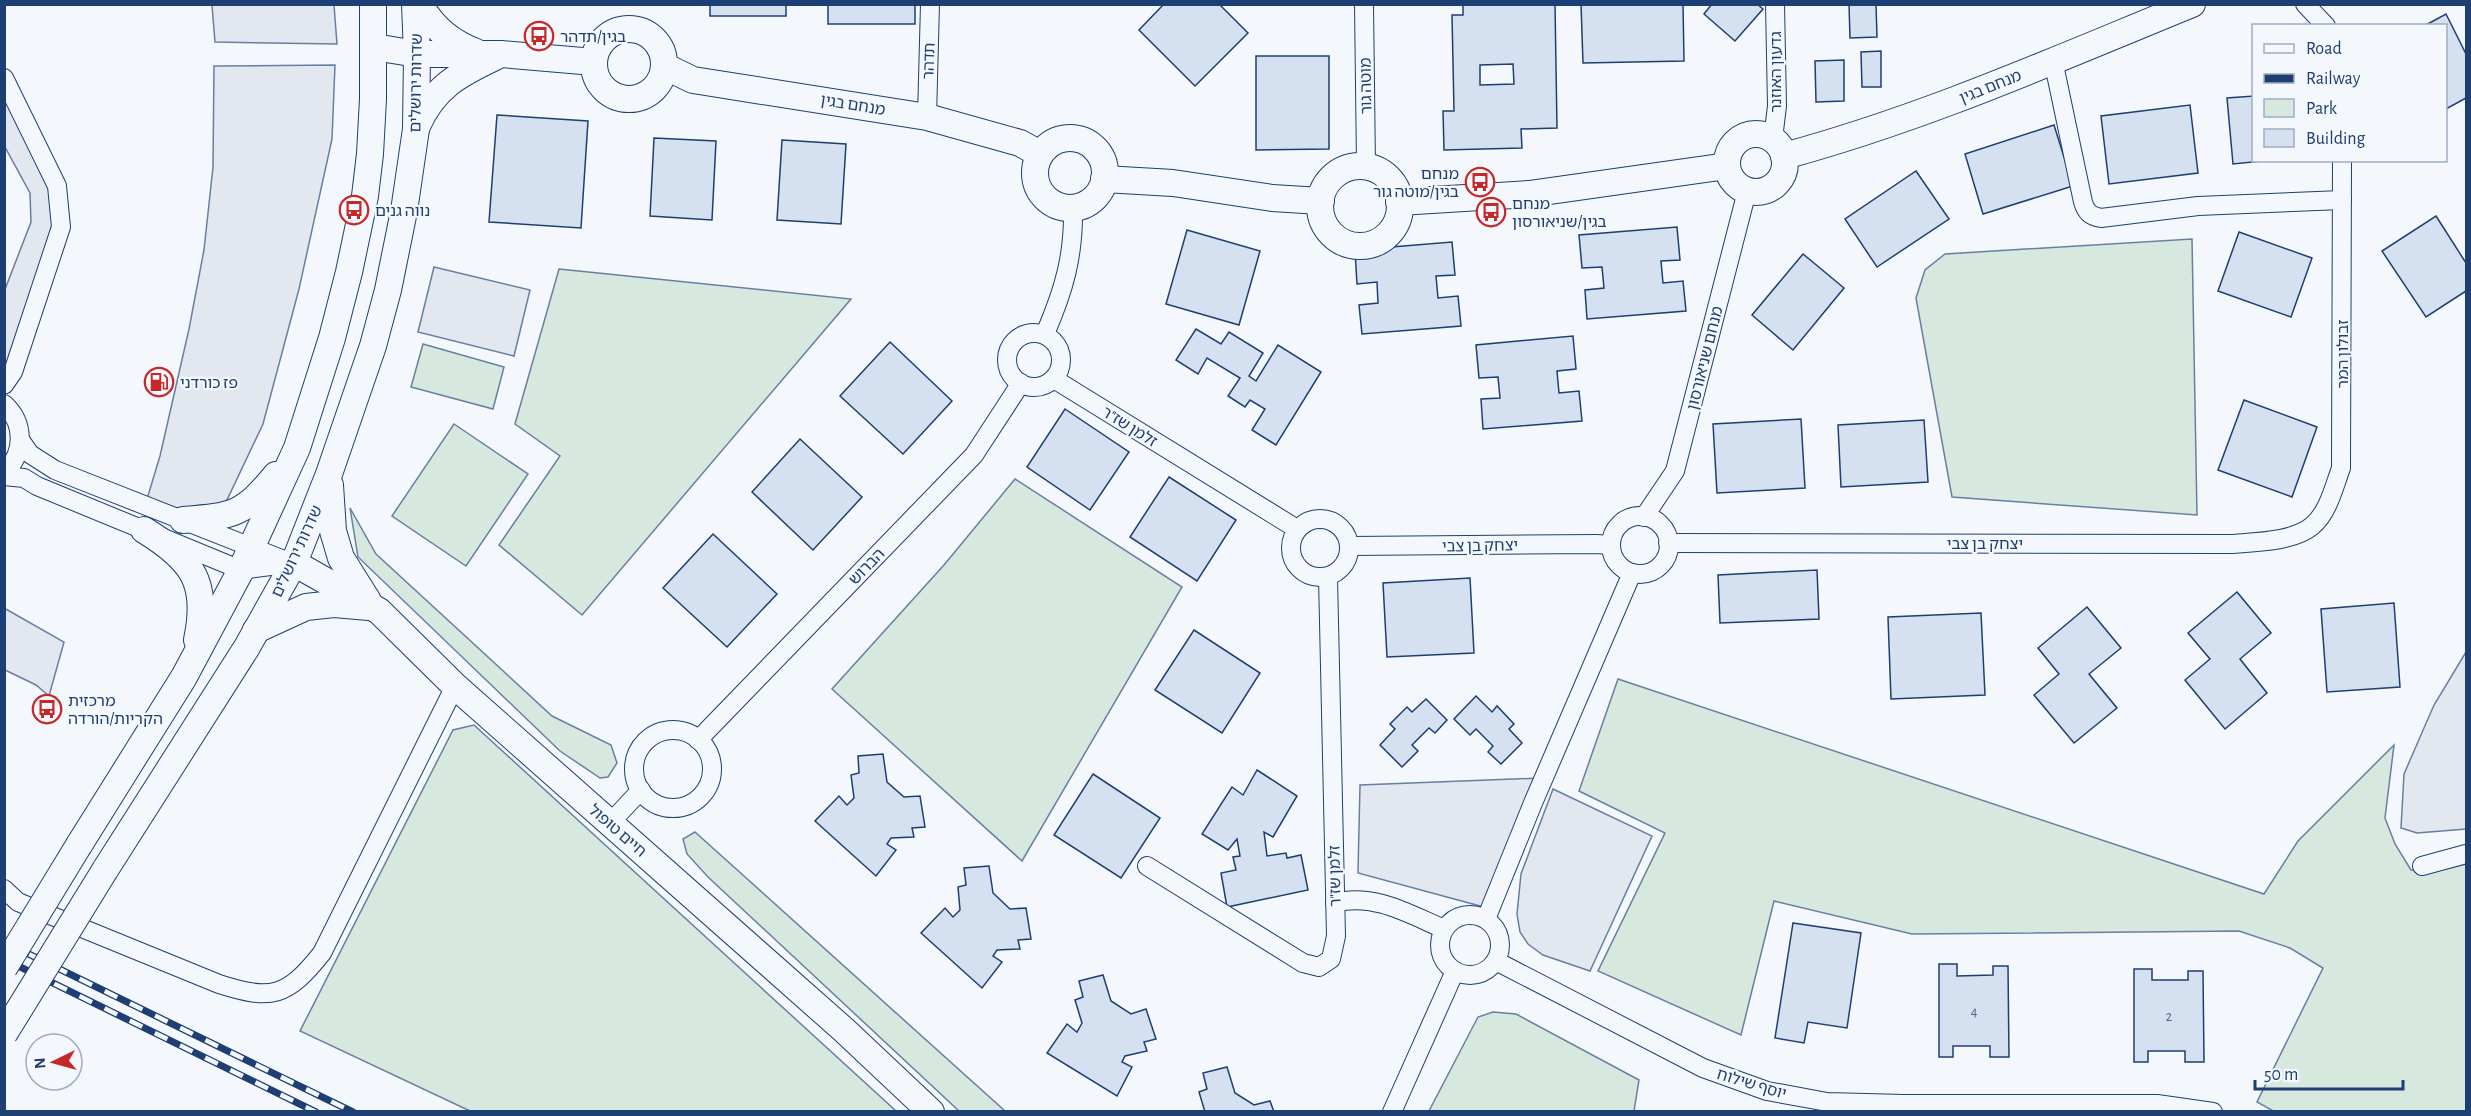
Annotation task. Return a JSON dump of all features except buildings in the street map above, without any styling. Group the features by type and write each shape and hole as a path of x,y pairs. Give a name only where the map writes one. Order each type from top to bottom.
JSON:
{"street":[{"path":"4,968 183,677 246,559 297,448 332,338 365,196 370,154 374,47 373,4"},
{"name":"שדרות ירושלים","path":"4,1034 256,630 294,563 329,474 372,346 388,290 404,211 416,129 415,4"},
{"path":"420,4 438,29 464,48 490,54"},
{"name":"תדהר","path":"927,117 930,4"},
{"name":"מוטה גור","path":"1364,4 1366,167"},
{"name":"גדעון האוזנר","path":"1775,4 1776,106 1779,147"},
{"name":"מנחם בגין","path":"1779,147 1836,142 1920,114 2192,4"},
{"path":"2305,4 2324,24"},
{"path":"632,29 651,37 658,45 664,66 662,76 649,92 630,99 608,92 600,84 594,62 602,42 611,34 632,29"},
{"path":"374,47 417,54 490,54 594,62"},
{"path":"416,129 423,112 445,85 490,54"},
{"path":"2053,60 2083,202 2085,210 2092,216 2101,218 2198,206 2342,200"},
{"name":"מנחם בגין","path":"664,66 693,80 927,117 1020,143 1040,154"},
{"path":"4,78 57,186 61,226 13,372 4,385"},
{"path":"1760,134 1779,147 1784,169 1780,179 1773,186 1764,191 1747,191 1736,184 1730,176 1727,166 1728,153 1740,138 1760,134"},
{"path":"1070,137 1092,146 1100,155 1104,167 1104,179 1100,190 1092,200 1073,207 1058,206 1047,200 1039,190 1035,178 1035,166 1040,154 1048,145 1070,137"},
{"name":"זבולון המר","path":"2300,533 2313,526 2327,504 2341,468 2342,162"},
{"path":"1400,202 1529,194 1727,166"},
{"path":"1366,167 1380,171 1398,192 1400,202 1397,222 1389,234 1378,242 1365,246 1352,246 1340,241 1329,231 1323,219 1321,201 1325,188 1333,177 1345,169 1366,167"},
{"path":"1104,179 1173,183 1272,198 1321,201"},
{"name":"מנחם שניאורסון","path":"1644,517 1675,471 1747,191"},
{"path":"1045,334 1068,274 1073,247 1073,207"},
{"path":"1030,332 1045,334 1056,342 1062,360 1054,379 1037,387 1028,387 1021,383 1010,372 1007,363 1013,341 1030,332"},
{"name":"זלמן שז\"ר","path":"1054,379 1297,529"},
{"name":"הברוש","path":"698,740 974,455 1021,383"},
{"path":"4,404 15,416 20,428 21,441 18,456 4,474 24,478 37,486 144,530 246,559 294,563"},
{"path":"21,441 30,454 55,470 183,520 246,559 294,563"},
{"path":"183,520 226,515 246,507 258,497 297,448"},
{"path":"329,474 333,531 341,558 372,607"},
{"path":"1644,517 1661,526 1668,543 1663,562 1656,569 1647,573 1632,573 1623,569 1616,562 1611,545 1612,536 1625,520 1644,517"},
{"path":"1325,519 1335,522 1342,529 1350,546 1349,556 1344,565 1328,577 1313,577 1304,573 1296,565 1291,548 1292,538 1297,529 1305,523 1325,519"},
{"path":"144,530 168,544 184,562 196,579 202,598 197,639 183,677"},
{"name":"יצחק בן צבי","path":"1668,543 2230,544 2270,541 2300,533"},
{"name":"יצחק בן צבי","path":"1350,546 1611,545"},
{"name":"חיים טופול","path":"294,563 379,611 455,686 844,1030 931,1112"},
{"path":"1486,919 1632,573"},
{"name":"זלמן שז\"ר","path":"1147,866 1303,963 1314,967 1324,966 1333,953 1335,903 1328,577"},
{"path":"256,630 306,607 334,604 372,607"},
{"path":"4,889 18,902 219,984 250,994 278,993 304,976 322,953 455,686"},
{"path":"670,730 682,731 698,740 706,748 712,766 709,784 699,798 683,807 670,808 653,802 641,790 635,772 636,760 648,740 670,730"},
{"path":"610,823 641,790"},
{"path":"2422,866 2466,854"},
{"path":"1335,903 1356,900 1382,904 1444,929"},
{"path":"1478,915 1486,919 1493,925 1500,938 1500,952 1496,961 1478,975 1455,971 1448,965 1441,953 1441,938 1444,929 1463,916 1478,915"},
{"name":"יוסף שילוח","path":"1496,961 1703,1068 1767,1091 1827,1102 2157,1104 2213,1112"},
{"path":"1392,1112 1455,971"}],"green space":[{"path":"2192,239 2197,515 1952,497 1916,298 1925,270 1945,254"},
{"path":"559,269 851,299 582,615 499,545 560,456 515,424"},
{"path":"423,344 504,367 493,409 411,387"},
{"path":"454,424 528,474 466,566 392,516"},
{"path":"1015,479 1182,587 1022,861 832,689 944,565"},
{"path":"350,508 376,554 552,716 611,745 617,763 608,777 600,778 560,751 358,557"},
{"path":"1618,679 2264,894 2298,841 2394,745 2385,818 2395,844 2411,870 2432,872 2466,864 2466,1111 2275,1112 2257,1102 2323,968 2290,948 2239,931 1912,934 1774,901 1741,1035 1598,971 1665,833 1579,791"},
{"path":"474,725 896,1111 470,1111 300,1031 453,730"},
{"path":"695,832 1005,1111 959,1111 708,877 687,854 683,839"},
{"path":"1493,1012 1516,1014 1639,1080 1634,1111 1429,1111 1478,1017"}],"shaded area":[{"path":"212,5 334,5 337,44 215,42"},
{"path":"335,65 332,139 299,289 263,424 217,521 147,499 160,456 189,329 204,250 213,167 214,66"},
{"path":"5,78 39,147 61,227 5,369 4,292 31,222 30,193 5,147"},
{"path":"434,267 530,290 514,356 418,332"},
{"path":"4,608 64,642 49,696 36,685 5,670"},
{"path":"2466,652 2466,829 2417,833 2401,828 2404,774 2434,705"},
{"path":"1541,778 1484,907 1358,873 1360,785"},
{"path":"1553,789 1652,836 1590,971 1543,955 1528,944 1520,932 1517,914 1521,874"}],"railway":[{"path":"4,942 353,1112"},
{"path":"4,959 316,1112"}],"place":[{"name":"בגין/תדהר","path":"539,36"},
{"name":"מנחם בגין/מוטה גור","path":"1480,182"},
{"name":"נווה גנים","path":"354,210"},
{"name":"מנחם בגין/שניאורסון","path":"1491,212"},
{"name":"פז כורדני","path":"159,382"},
{"name":"מרכזית הקריות/הורדה","path":"47,709"}]}
